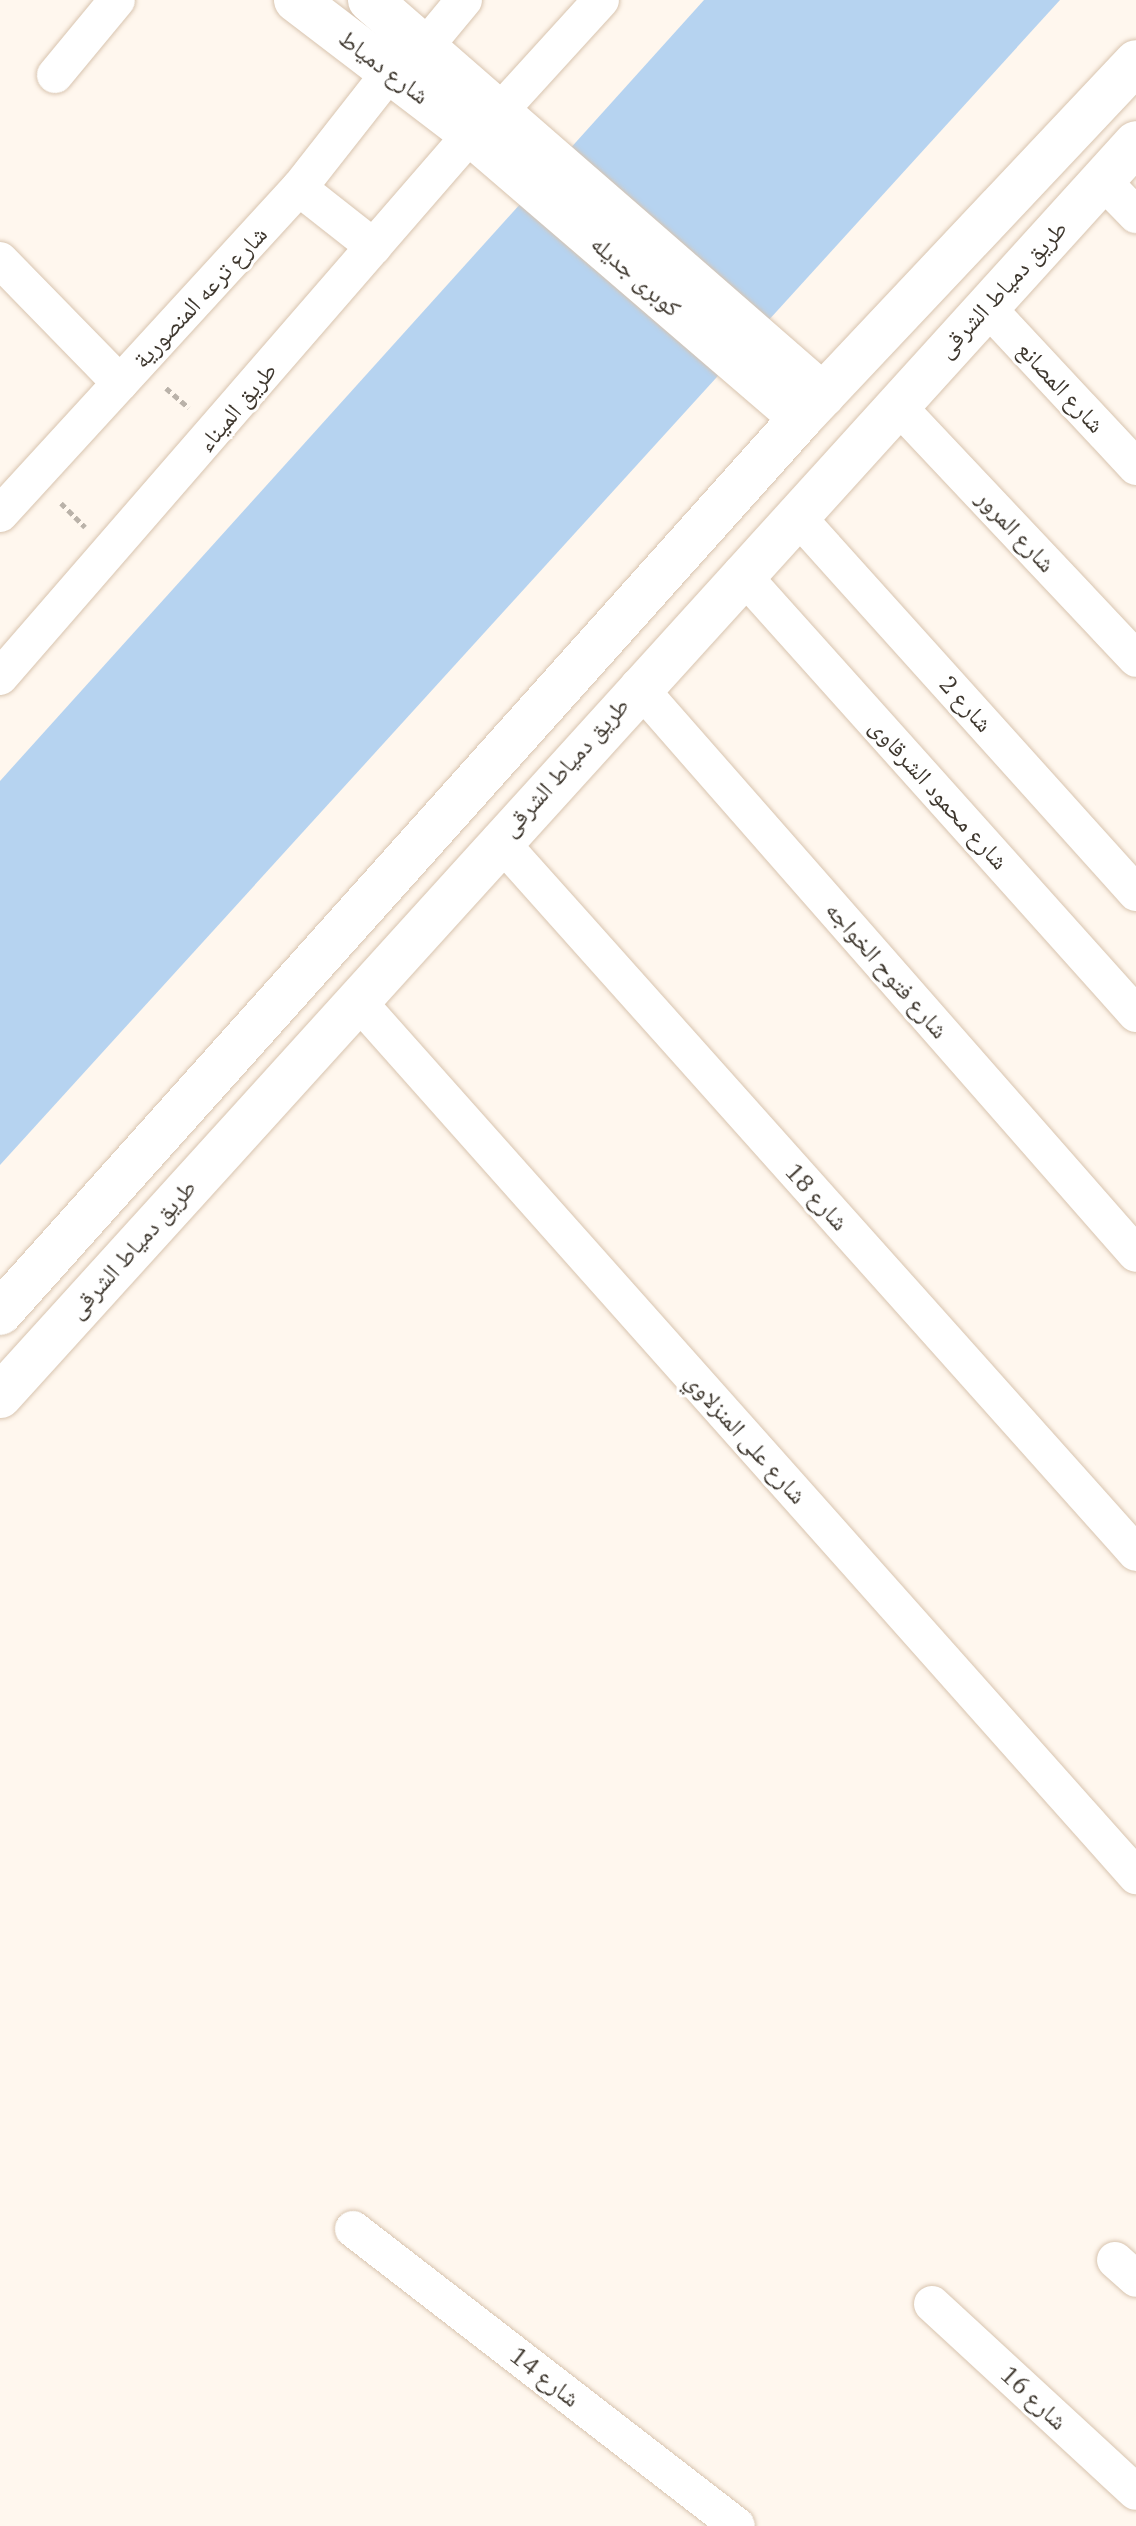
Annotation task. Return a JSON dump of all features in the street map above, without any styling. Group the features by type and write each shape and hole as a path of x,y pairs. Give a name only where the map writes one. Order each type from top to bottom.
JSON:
{"main road":[{"name":"شارع دمياط","path":"296,0 390,72 485,122"},
{"name":"شارع دمياط","path":"370,0 425,47 485,122"},
{"path":"0,1313 812,407 1136,62"},
{"name":"كوبرى جديله","path":"485,122 812,407"},
{"name":"طريق دمياط الشرقى","path":"0,1396 638,686 1136,143"}],"street":[{"path":"55,75 117,0"},
{"path":"425,47 464,0"},
{"name":"طريق الميناء","path":"0,677 111,555 374,247 485,122 601,0"},
{"name":"شارع ترعه المنصورية","path":"13,491 130,373 299,188 390,72"},
{"path":"1102,180 1136,215"},
{"path":"299,188 374,247"},
{"path":"0,260 130,373"},
{"name":"شارع المصانع","path":"986,306 1136,467"},
{"name":"شارع المرور","path":"896,404 1136,659"},
{"name":"شارع 2","path":"795,514 1136,893"},
{"name":"شارع محمود الشرقاوى","path":"741,573 1136,1014"},
{"name":"شارع فتوح الخواجه","path":"638,686 1136,1254"},
{"name":"شارع 18","path":"499,840 1136,1553"},
{"name":"شارع على المنزلاوي","path":"356,999 1136,1876"},
{"name":"شارع 14","path":"353,2229 737,2526"},
{"name":"شارع 16","path":"932,2304 1136,2492"}],"path":[{"path":"130,373 215,433"},
{"path":"13,491 111,555"}],"water":[{"path":"704,0 1060,0 0,1165 0,781"}]}
